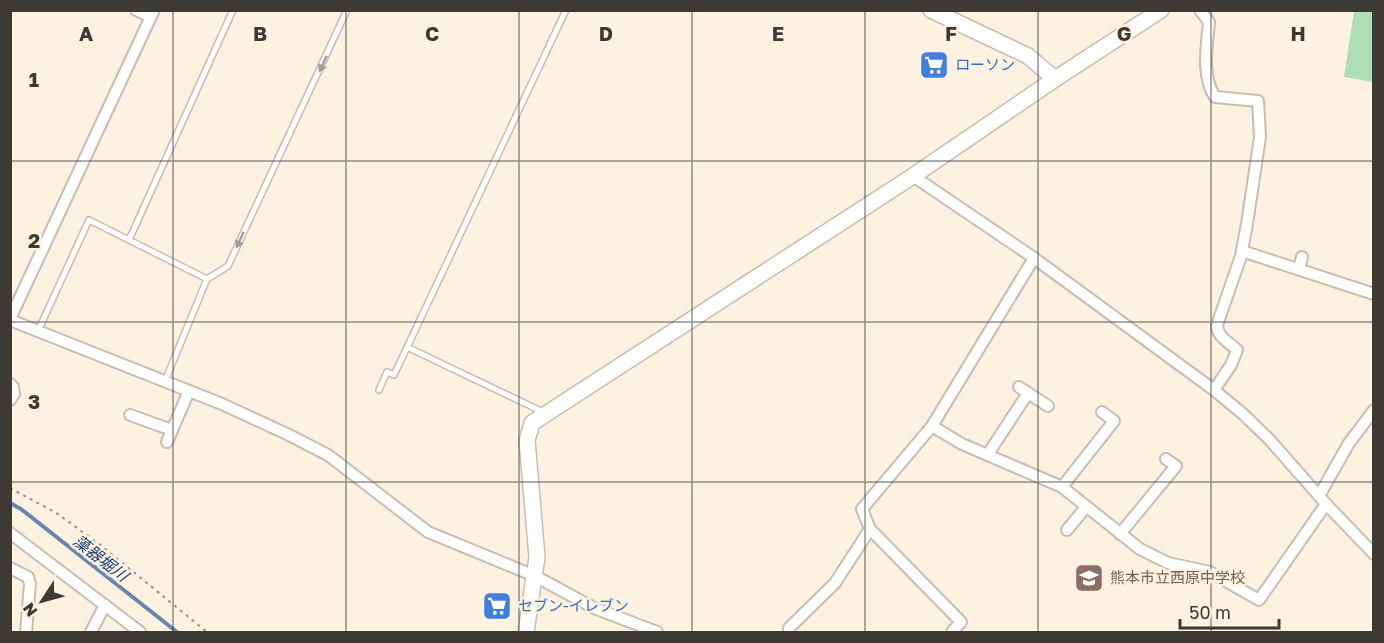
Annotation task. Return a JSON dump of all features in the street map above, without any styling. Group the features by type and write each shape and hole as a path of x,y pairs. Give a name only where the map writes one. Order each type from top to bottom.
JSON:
{"street":[{"path":"136,10 153,14 10,319 222,404 328,455 428,531 535,576 594,608 642,630 657,633"},
{"path":"931,10 957,16 1028,56 1055,79"},
{"path":"526,633 537,557 527,440 532,423 913,176 1161,10"},
{"path":"1200,10 1209,22 1207,74 1211,92 1215,97 1258,101 1260,137 1242,251 1217,325 1220,336 1237,350 1231,365 1214,390"},
{"path":"913,176 1034,258 1214,390 1269,439 1322,500 1374,554"},
{"path":"1242,251 1374,294"},
{"path":"1299,269 1302,257"},
{"path":"952,633 961,622 870,529 862,509 932,426 1034,258"},
{"path":"10,384 14,387 14,394 10,400"},
{"path":"167,442 189,390"},
{"path":"988,454 1023,390 1048,406"},
{"path":"932,426 963,444 1062,487 1140,549 1168,563 1210,572 1259,600 1322,500 1349,443 1374,410"},
{"path":"1062,487 1114,421 1102,412"},
{"path":"130,415 172,430"},
{"path":"1120,534 1180,470 1166,459"},
{"path":"1067,530 1086,507"},
{"path":"789,633 789,628 835,584 870,529"},
{"path":"10,533 140,633"},
{"path":"10,568 28,577 30,584 26,633"},
{"path":"91,633 105,605"}],"lane":[{"path":"129,240 233,10"},
{"path":"165,381 207,279 228,266 347,10"},
{"path":"379,390 387,372 394,375 566,10"},
{"path":"39,331 89,220 207,279"},
{"path":"407,347 546,413"}],"path":[{"path":"10,488 58,514 99,544 207,633"}],"green space":[{"path":"1354,11 1373,11 1373,82 1344,77"}],"waterway":[{"name":"藻器堀川","path":"10,503 21,509 177,632"}],"place":[{"name":"ローソン","path":"934,65"},
{"name":"熊本市立西原中学校","path":"1089,578"},
{"name":"セブン-イレブン","path":"497,606"}]}
